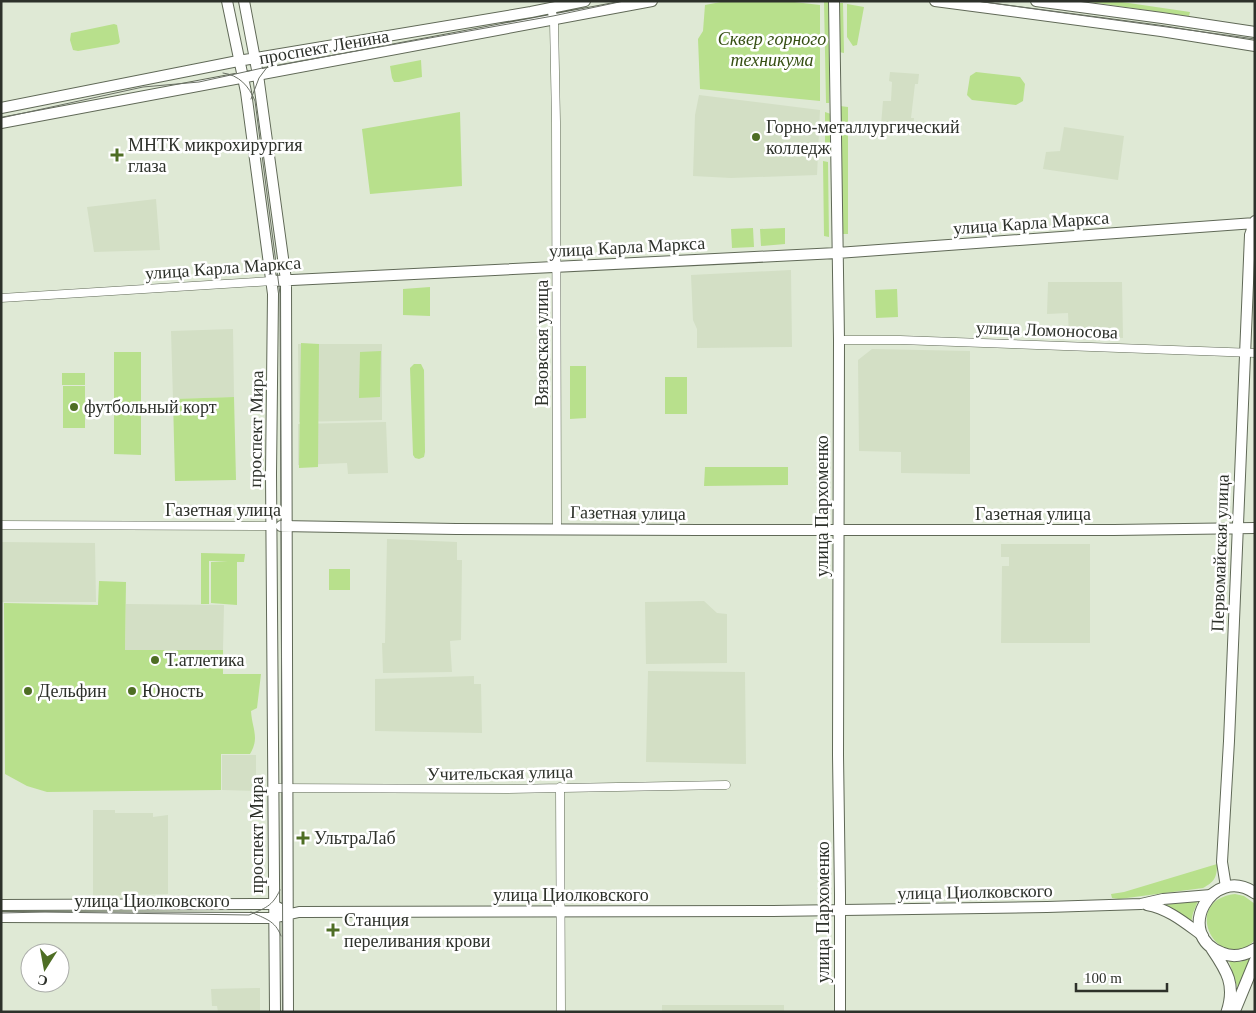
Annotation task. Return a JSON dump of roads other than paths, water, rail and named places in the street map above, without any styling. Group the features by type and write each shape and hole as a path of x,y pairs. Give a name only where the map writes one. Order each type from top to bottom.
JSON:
{"main road":[{"name":"проспект Мира","path":"227,1 243,78 272,281 273,918 275,1012"},
{"name":"проспект Мира","path":"244,1 258,75 286,280 288,1012"},
{"name":"проспект Ленина","path":"1,108 238,61 585,1"},
{"name":"проспект Ленина","path":"1,123 554,21 652,1"},
{"name":"улица Пархоменко","path":"834,1 839,340 838,755 840,1012"},
{"path":"935,1 1161,31 1255,46"},
{"path":"1036,1 1255,32"},
{"name":"улица Карла Маркса","path":"272,281 837,253 1254,223"},
{"name":"Первомайская улица","path":"1226,887 1222,862 1237,528 1250,353 1250,235 1254,223"},
{"name":"Газетная улица","path":"272,526 456,529 839,530 1255,528"},
{"path":"1227,1012 1231,995 1229,978 1224,966 1206,941 1200,928 1201,910 1211,895 1226,887 1243,887 1255,883"},
{"path":"1243,887 1255,894"},
{"name":"улица Циолковского","path":"1141,904 1163,899 1211,895"},
{"path":"274,904 288,914"},
{"name":"улица Циолковского","path":"1,905 274,904"},
{"name":"улица Циолковского","path":"1,917 273,918 299,912 840,910 1141,904 1158,907 1169,912 1206,941"},
{"path":"1206,941 1217,952 1226,955 1245,954 1255,949"},
{"path":"1234,1012 1255,961"}],"street":[{"name":"Вязовская улица","path":"551,8 554,21 556,122 557,528"},
{"name":"улица Карла Маркса","path":"1,298 272,281"},
{"name":"улица Ломоносова","path":"839,340 900,340 1250,353"},
{"name":"Газетная улица","path":"1,525 272,526"},
{"name":"Учительская улица","path":"273,788 506,789 726,785"},
{"path":"560,787 561,1012"}],"tram line":[{"path":"1,118 143,87 199,82 267,67 553,16 624,1"},
{"path":"976,1 1255,39"},
{"path":"251,99 259,78 268,66"},
{"path":"223,73 234,76 243,82 255,101 280,294 283,1012"},
{"path":"1,913 249,915 271,904 280,890"},
{"path":"251,912 273,923 281,936"}],"place":[{"name":"Горно-металлургический колледж","path":"756,137"},
{"name":"МНТК микрохирургия глаза","path":"117,155"},
{"name":"футбольный корт","path":"74,407"},
{"name":"Т.атлетика","path":"155,660"},
{"name":"Дельфин","path":"28,691"},
{"name":"Юность","path":"132,691"},
{"name":"УльтраЛаб","path":"303,838"},
{"name":"Станция переливания крови","path":"333,930"}],"park label":[{"name":"Сквер горного техникума","path":"772,49"}]}
